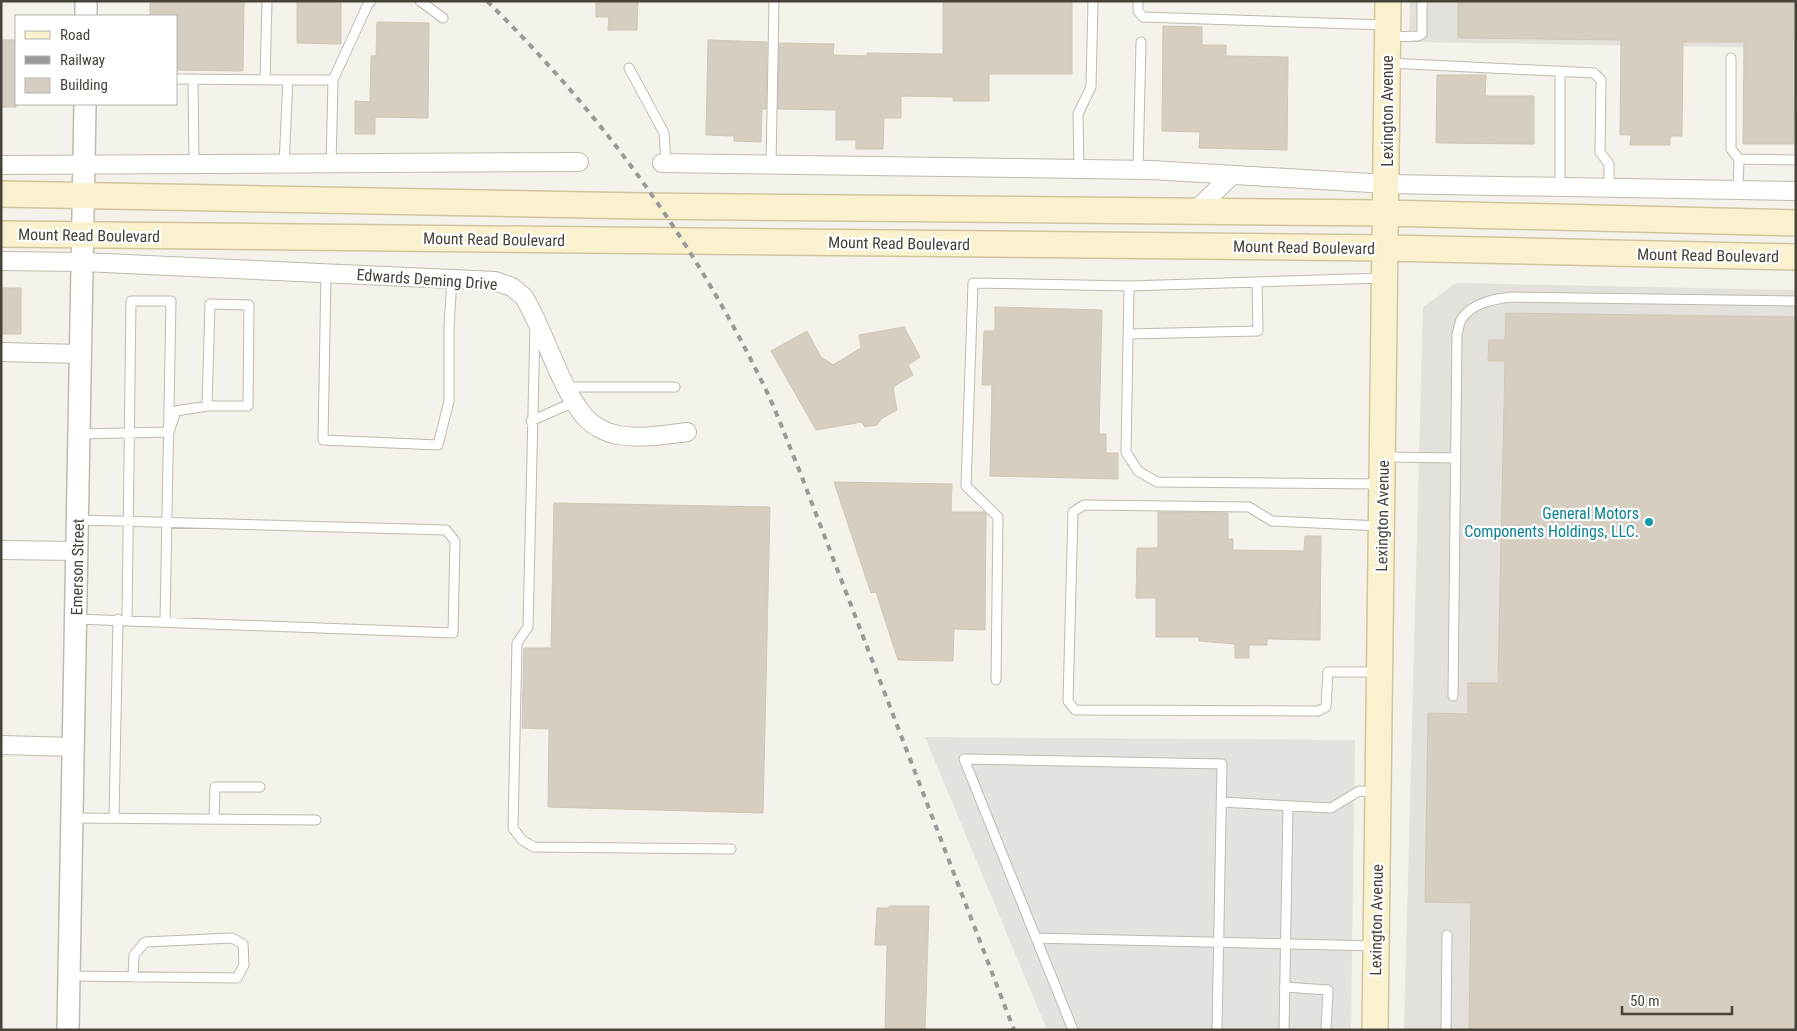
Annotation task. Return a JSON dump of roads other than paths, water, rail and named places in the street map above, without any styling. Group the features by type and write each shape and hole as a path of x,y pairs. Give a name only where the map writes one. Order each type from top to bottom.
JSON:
{"main road":[{"name":"Lexington Avenue","path":"1375,1030 1388,21"},
{"name":"Mount Read Boulevard","path":"1,194 631,206 1386,213 1796,223"},
{"name":"Mount Read Boulevard","path":"1,234 1386,248 1796,257"}],"street":[{"path":"86,1 86,15"},
{"name":"Emerson Street","path":"68,1030 85,105"},
{"path":"1,166 85,167 579,162"},
{"path":"664,163 1138,170 1387,184 1796,191"},
{"path":"1196,210 1231,176"},
{"name":"Mount Read Boulevard","path":"1,261 83,262"},
{"name":"Edwards Deming Drive","path":"83,262 495,281 512,287 524,297 535,316 570,394 586,418 600,430 617,435 651,436 687,432"},
{"path":"1,352 81,354"},
{"path":"1,550 78,551"},
{"path":"1,745 74,747"}],"lane":[{"path":"265,80 267,1"},
{"path":"332,164 333,80 371,1"},
{"path":"420,1 443,18"},
{"path":"771,165 774,1"},
{"path":"1079,170 1078,114 1091,87 1093,1"},
{"path":"1138,1 1138,12 1143,17 1388,21 1418,36 1422,34 1422,1"},
{"path":"1138,170 1141,42"},
{"path":"1731,58 1731,149 1739,159 1738,190"},
{"path":"1387,63 1594,72 1601,80 1600,152 1609,164 1609,188"},
{"path":"628,68 664,133 664,163"},
{"path":"1560,71 1560,187"},
{"path":"178,79 333,80"},
{"path":"194,79 194,166"},
{"path":"284,165 288,80"},
{"path":"1739,159 1796,160"},
{"path":"326,273 323,440 438,444 449,400 449,326 452,279"},
{"path":"996,680 998,517 966,486 974,283 1129,286 1385,278"},
{"path":"1128,334 1258,331 1257,283"},
{"path":"1129,286 1126,452 1138,471 1158,482 1382,484"},
{"path":"1453,696 1455,458 1459,328 1461,320 1475,307 1491,299 1511,297 1796,301"},
{"path":"114,818 127,522 131,300 171,301 165,621"},
{"path":"168,432 176,412 207,406 248,406 249,305 210,304 207,406"},
{"path":"535,316 531,421 528,627 517,643 514,828 522,840 534,847 731,849"},
{"path":"531,421 570,394 675,387"},
{"path":"80,434 168,432"},
{"path":"1383,457 1455,458"},
{"path":"1380,672 1328,672 1326,707 1318,711 1075,710 1068,701 1073,512 1084,505 1249,507 1272,521 1382,526"},
{"path":"76,619 122,619 453,633 455,550 455,541 446,530 78,520"},
{"path":"1073,1030 964,759 1222,764 1217,1030"},
{"path":"214,819 215,786 260,787"},
{"path":"1221,802 1330,808 1358,791 1378,793"},
{"path":"1284,1030 1284,944 1288,806"},
{"path":"72,818 316,820"},
{"path":"1446,1030 1447,935"},
{"path":"70,976 133,977 237,978 244,965 243,944 232,938 144,942 134,955 133,977"},
{"path":"1036,938 1376,946"},
{"path":"1284,987 1328,990 1326,1030"}],"railway":[{"path":"487,1 570,90 644,184 709,283 738,336 770,399 798,467 1014,1030"}],"place":[{"name":"General Motors Components Holdings, LLC.","path":"1649,522"}]}
